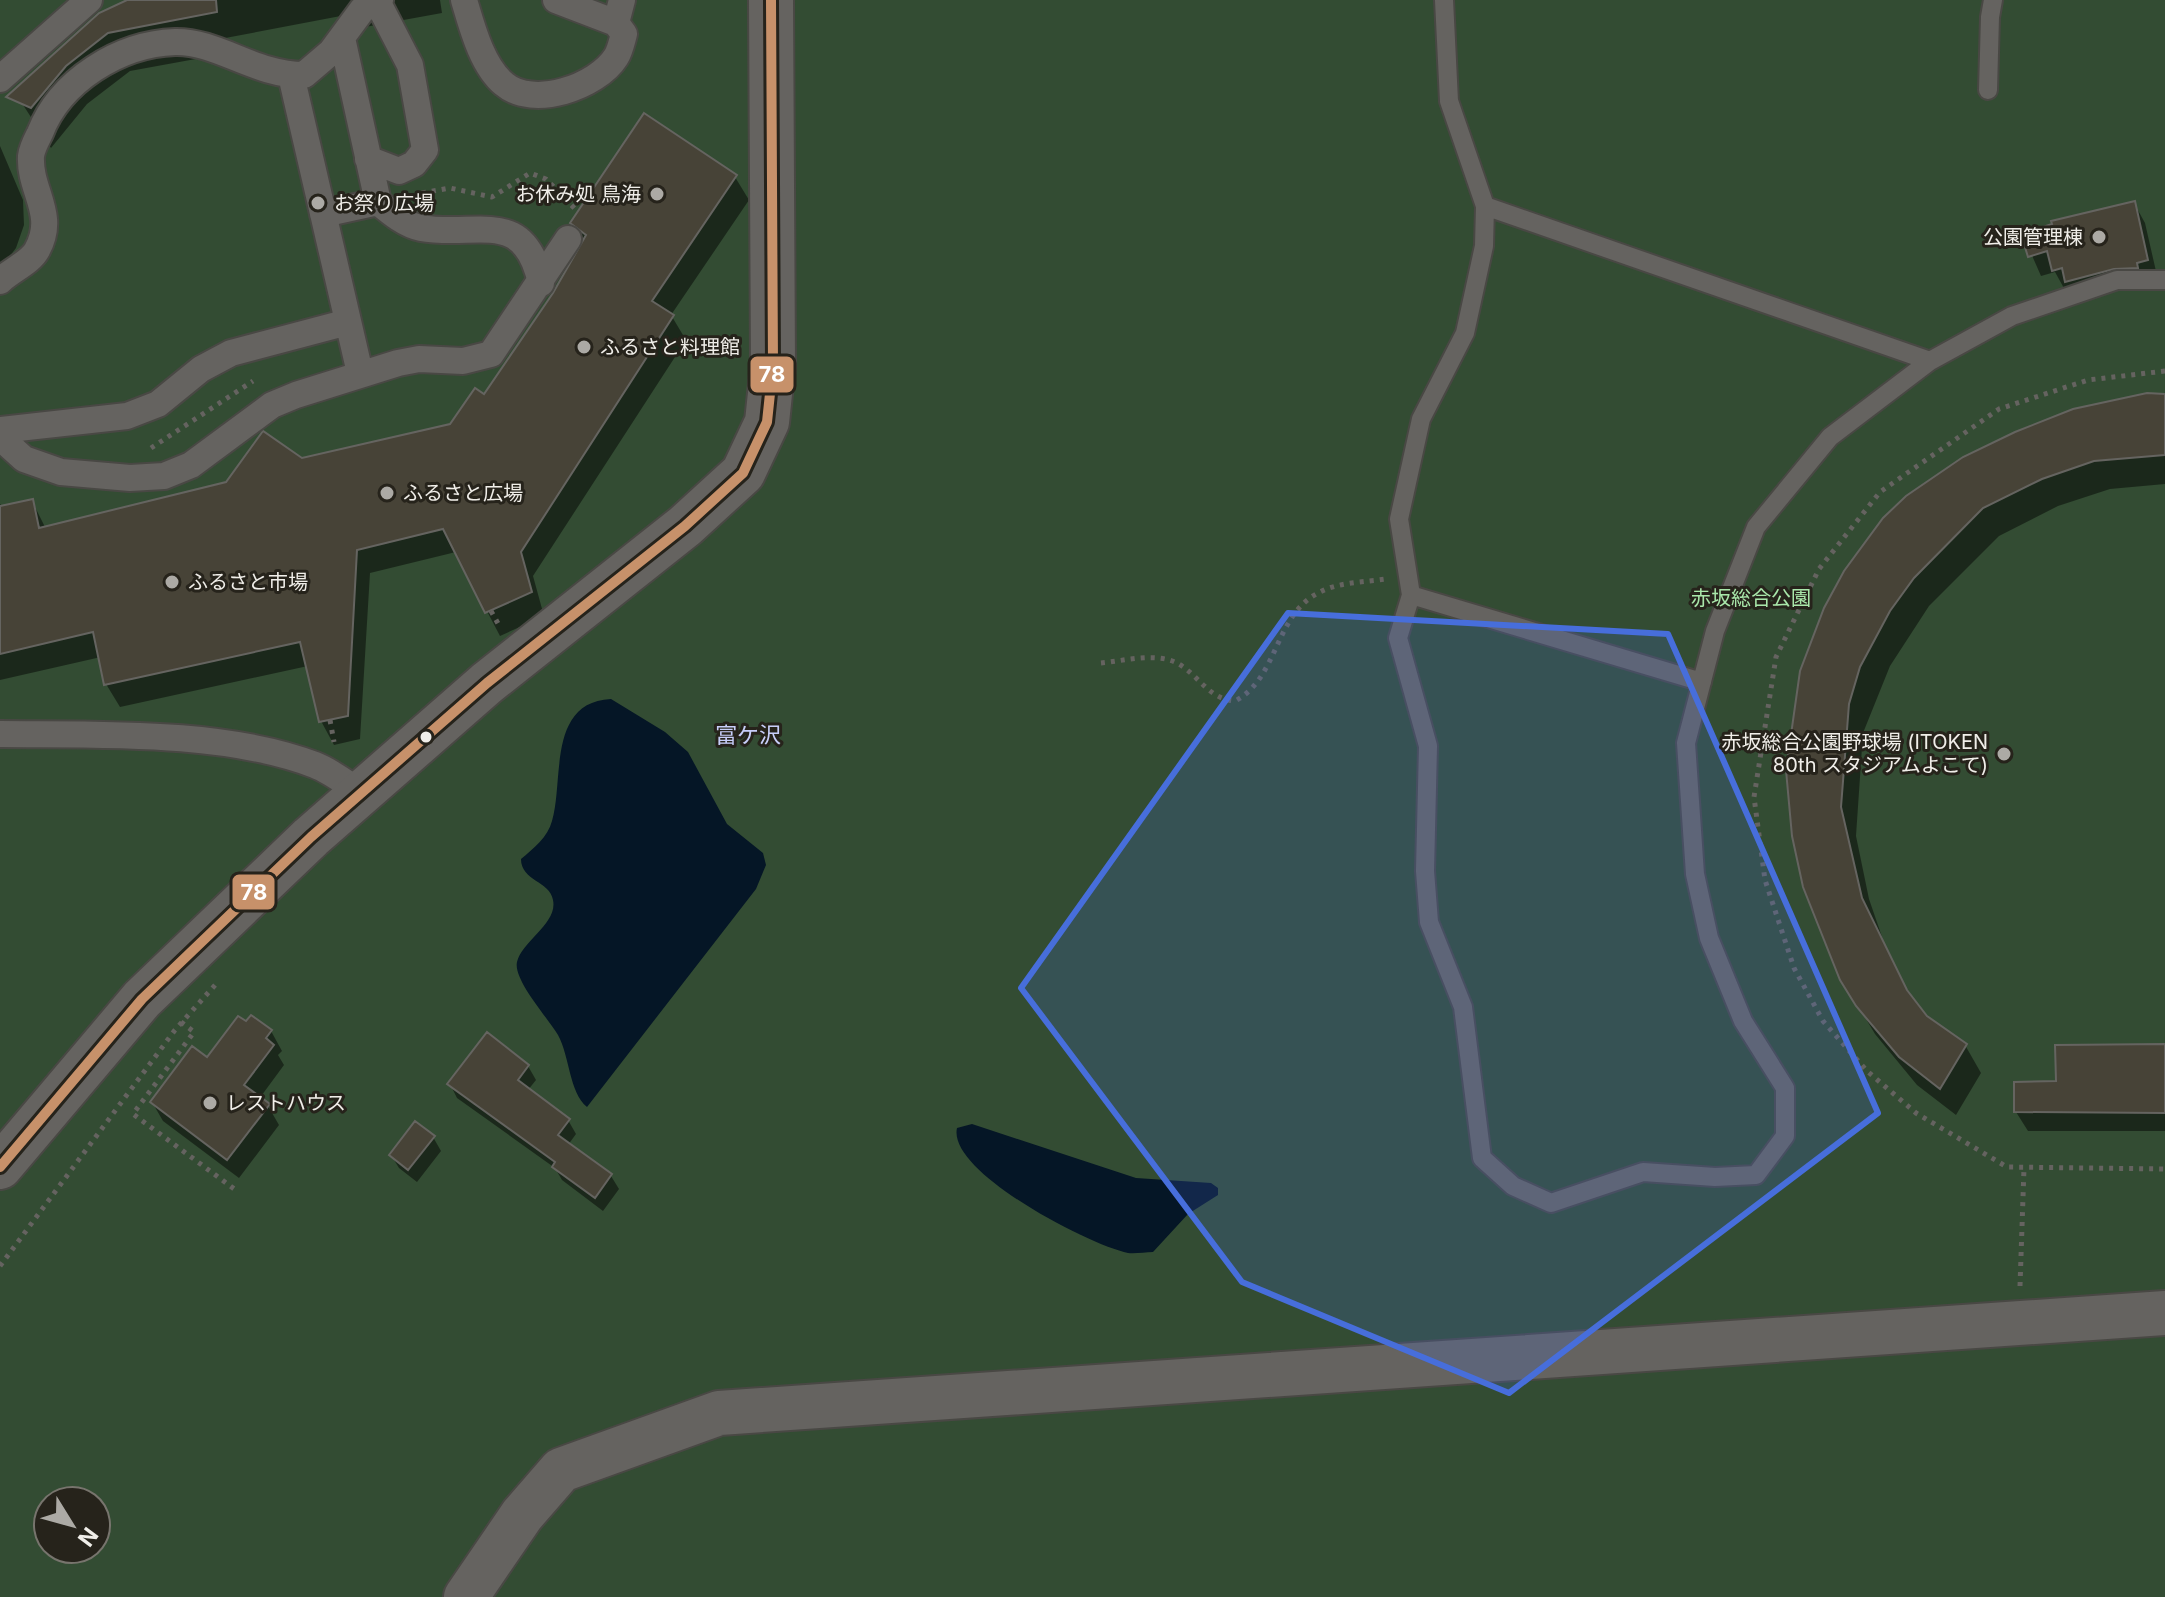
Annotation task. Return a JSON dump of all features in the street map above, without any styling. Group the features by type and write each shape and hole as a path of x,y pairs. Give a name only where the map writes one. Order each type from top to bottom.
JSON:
{"street":[{"path":"0,79 89,0"},
{"path":"464,0 488,65 506,86 541,96 563,93 584,83 615,59 624,34 619,11 556,0"},
{"path":"0,1167 142,999 361,793 487,683 685,526 743,473 767,422 773,365 771,0"},
{"path":"0,281 36,253 47,221 31,155 47,115 76,80 129,52 175,42 211,48 250,66 304,75 342,38 362,10 379,1 410,65 425,150 414,164 399,171 368,159"},
{"path":"342,38 378,202 417,228 499,228 519,239 533,254 541,283"},
{"path":"291,75 360,373"},
{"path":"323,214 378,202"},
{"path":"0,437 24,459 61,472 130,478 164,476 191,465 220,447 243,424 272,405 360,373 419,359 463,361 491,354 568,239"},
{"path":"0,430 127,416 158,404 192,375 231,353 348,322"},
{"path":"0,734 209,742 260,749 317,765 361,793"},
{"path":"466,1597 522,1515 561,1470 719,1413 2165,1313"}],"lane":[{"path":"1444,0 1449,101 1485,206 1484,246 1465,333 1421,419 1399,519 1410,585 1398,638 1428,746 1425,871 1429,922 1463,1007 1482,1158 1513,1186 1551,1203 1643,1172 1715,1177 1756,1175 1785,1136 1785,1088 1743,1021 1709,938 1695,874 1686,743 1715,631 1756,527 1830,437 1930,361 2012,316 2117,280 2165,280"},
{"path":"1988,90 1993,0"},
{"path":"1485,206 1930,361"},
{"path":"1410,585 1702,682"}],"path":[{"path":"378,202 450,188 492,197 530,173 546,179 578,212"},
{"path":"2165,371 2088,380 1999,409 1880,492 1819,569 1776,657 1754,797 1765,880 1794,968 1823,1021 1877,1080 1916,1113 2007,1167 2165,1169"},
{"path":"1101,663 1160,658 1178,663 1217,697 1235,701 1260,682 1283,630 1305,602 1318,592 1410,585"},
{"path":"0,1266 181,1022 218,981"},
{"path":"181,1022 194,1032 133,1114 237,1191"},
{"path":"2019,1323 2024,1168"}],"highlighted area":[{"path":"1288,613 1668,634 1878,1113 1509,1393 1242,1282 1021,988"}],"green space":[{"name":"赤坂総合公園","path":"0,0 2165,0 2165,1597 0,1597"}],"water":[{"path":"611,699 665,732 688,752 727,824 763,853 766,865 756,889 587,1107 577,1093 558,1035 526,989 517,970 520,954 545,924 553,908 551,894 530,877 521,859 540,842 550,827 567,728 576,714 591,703"},
{"path":"972,1124 1136,1178 1211,1183 1218,1188 1218,1195 1188,1214 1153,1252 1128,1253 1084,1237 1055,1222 997,1185 974,1165 960,1146 957,1128"}],"building":[{"path":"127,0 216,0 217,12 108,33 66,66 31,108 6,97 99,13"},
{"path":"644,113 737,175 652,301 674,315 521,552 532,592 485,613 443,529 357,550 348,716 319,722 300,642 104,685 93,632 0,654 0,506 33,499 39,528 226,482 263,431 302,458 450,424 475,388 484,394 553,293 586,235 570,223"},
{"name":"公園管理棟","path":"2135,201 2148,260 2137,263 2138,268 2114,269 2065,282 2062,268 2052,271 2047,251 2028,257 2021,234 2052,224 2051,221"},
{"path":"2147,393 2165,394 2165,455 2094,461 2042,479 1983,508 1914,578 1890,611 1860,667 1849,704 1841,807 1862,898 1907,990 1927,1016 1967,1044 1940,1089 1899,1057 1856,1006 1840,980 1803,887 1792,836 1786,770 1800,671 1824,608 1844,571 1883,518 1906,496 1963,457 2015,432 2073,409"},
{"name":"レストハウス","path":"251,1015 272,1030 266,1038 274,1045 244,1085 270,1104 227,1160 150,1102 192,1046 207,1057 238,1016 246,1021"},
{"path":"487,1032 529,1065 518,1080 570,1119 558,1135 612,1174 595,1198 552,1167 555,1162 447,1084"},
{"path":"2165,1044 2165,1113 2014,1112 2014,1082 2056,1081 2055,1045"},
{"path":"415,1121 435,1136 408,1170 389,1155"}],"transit line":[{"name":"78","path":"0,1167 142,999 311,837 487,683 685,526 743,473 767,422 773,365 771,0"}],"place":[{"name":"お休み処 鳥海","path":"657,194"},
{"name":"お祭り広場","path":"318,203"},
{"name":"公園管理棟","path":"2099,237"},
{"name":"ふるさと料理館","path":"584,347"},
{"name":"ふるさと広場","path":"387,493"},
{"name":"ふるさと市場","path":"172,582"},
{"name":"赤坂総合公園野球場 (ITOKEN 80th スタジアムよこて)","path":"2004,754"},
{"name":"レストハウス","path":"210,1103"}],"district":[{"name":"富ケ沢","path":"748,735"}]}
